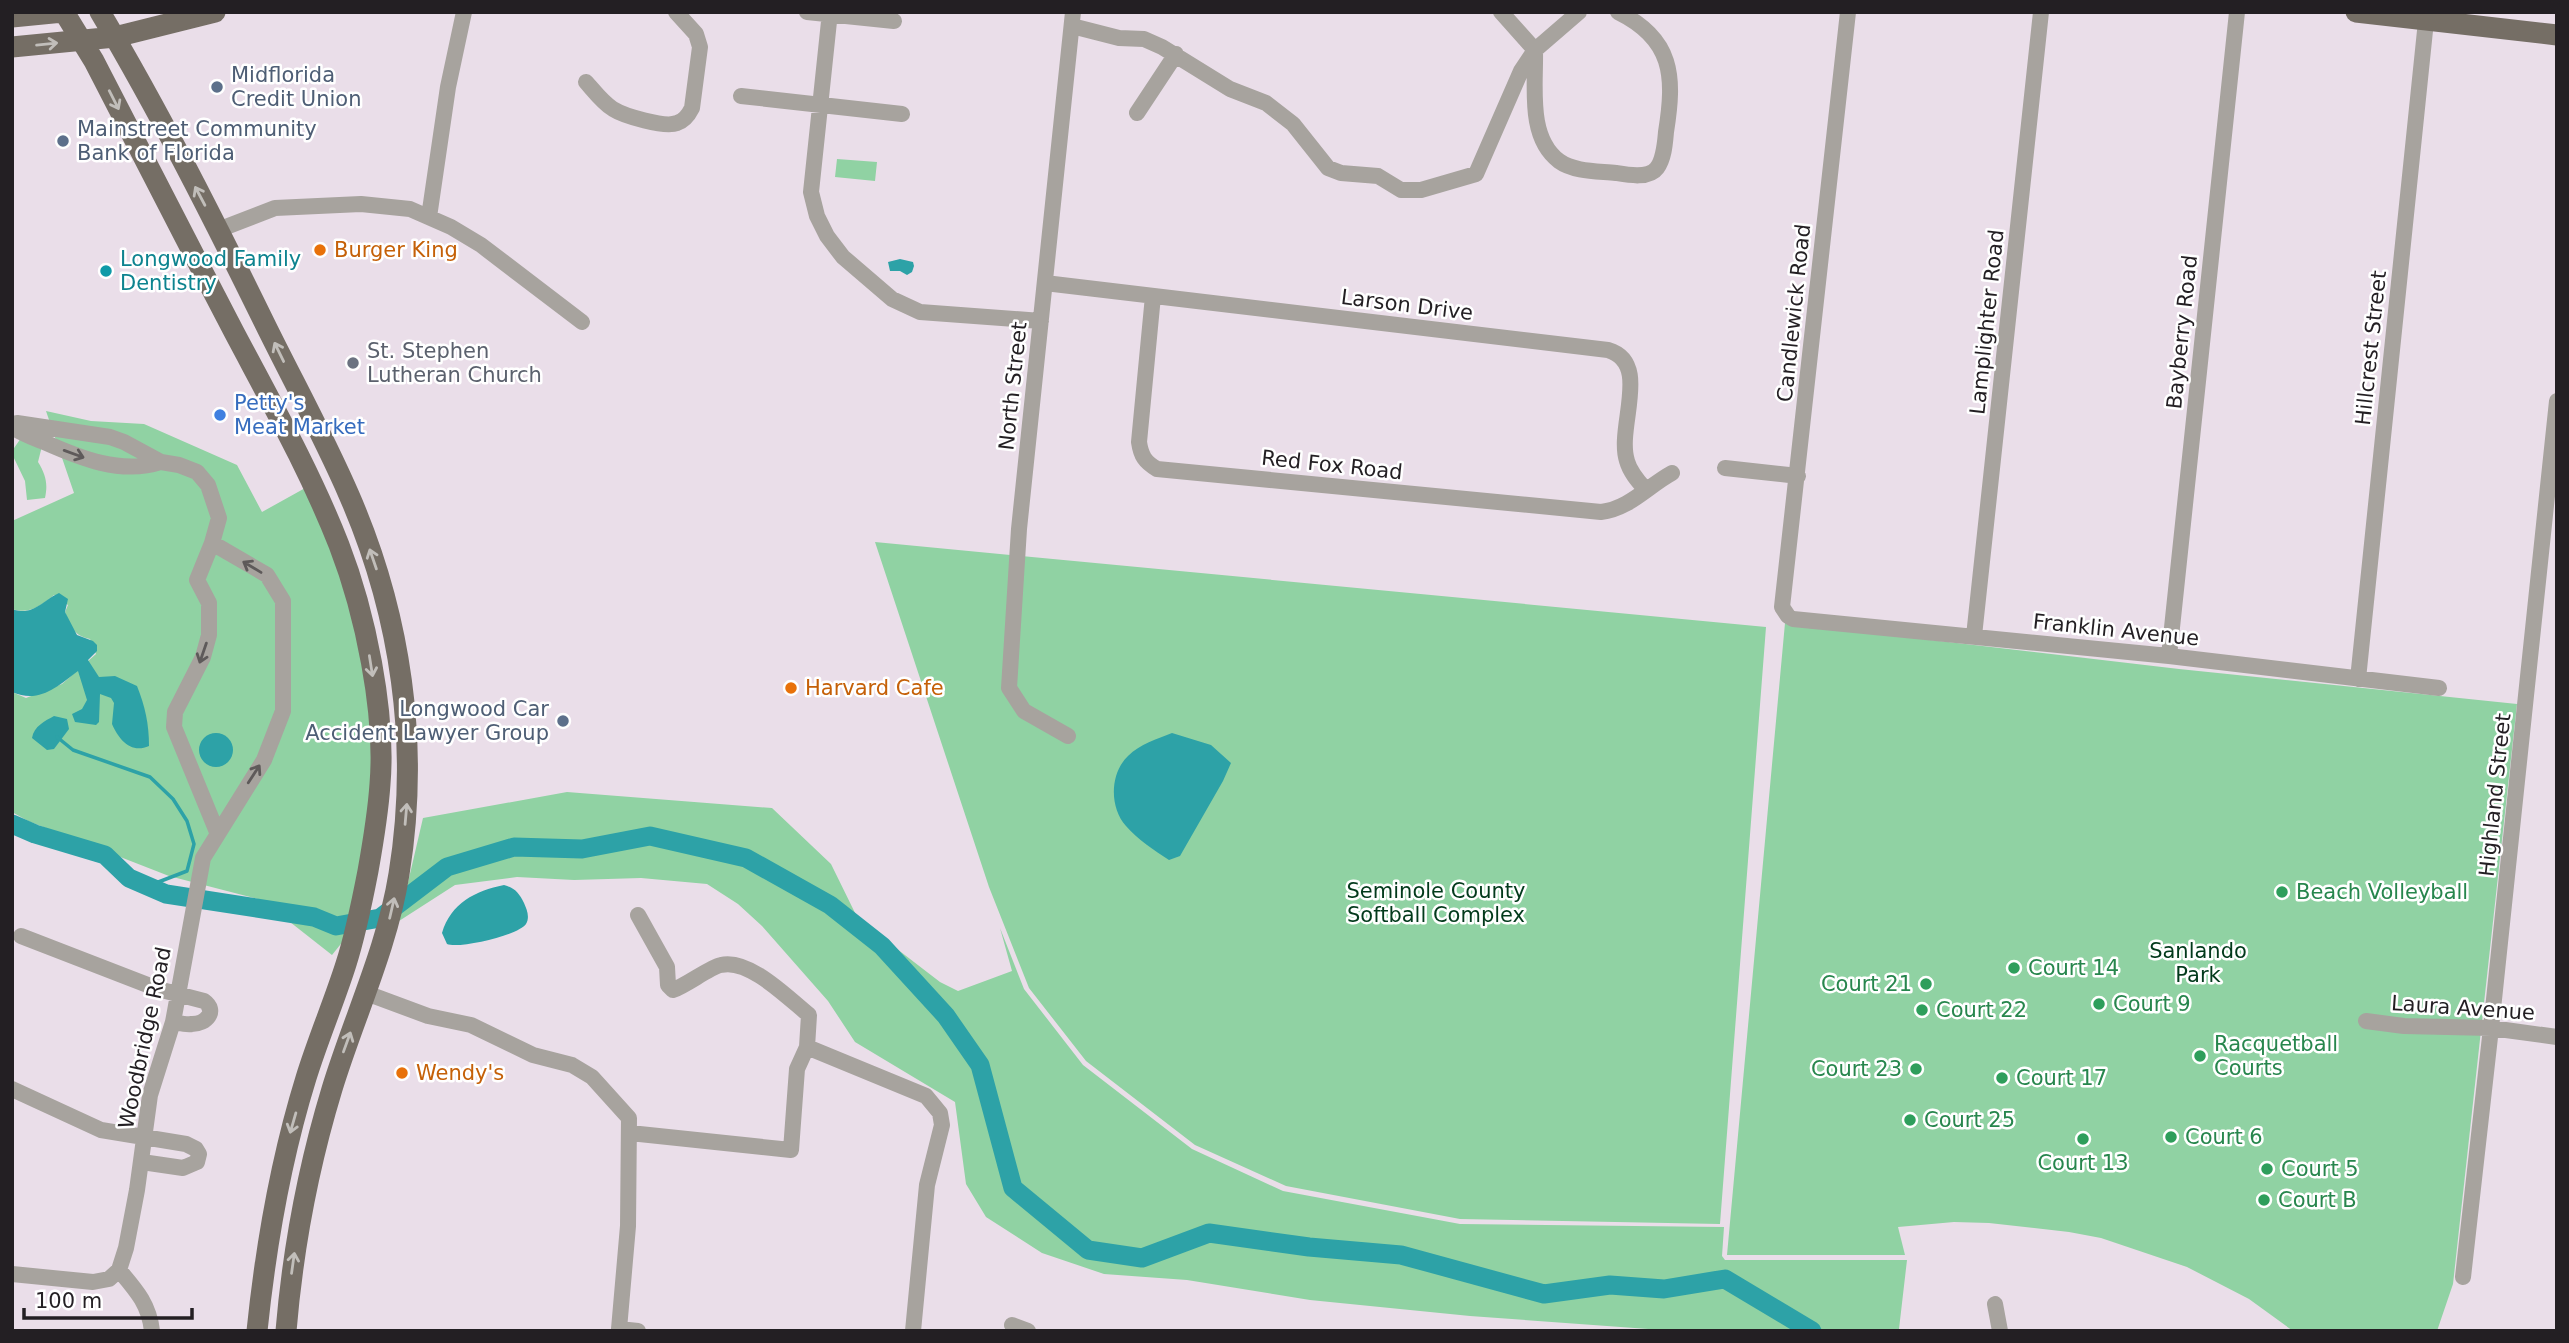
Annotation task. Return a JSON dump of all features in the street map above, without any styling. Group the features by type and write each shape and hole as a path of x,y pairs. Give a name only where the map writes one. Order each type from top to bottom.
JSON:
{"main road":[{"path":"12,18 64,12 94,61 303,463 340,548 364,630 376,705 380,782 389,798 386,839 370,897 316,1044 280,1172 257,1331"},
{"path":"100,12 218,230 349,496 378,574 401,673 407,753 407,799 399,876 384,940 332,1088 306,1186 286,1331"},
{"path":"12,47 115,37 215,12"},
{"path":"2356,12 2557,35"},
{"path":"366,993 359,976 370,897"}],"street":[{"path":"429,217 448,88 464,12"},
{"path":"586,82 611,108 623,114 659,123 676,124 687,116 692,108 700,47 696,34 676,12"},
{"path":"807,12 894,21"},
{"path":"1501,12 1535,50 1536,120 1546,145 1560,161 1577,169 1646,175 1657,170 1662,156 1670,109 1670,66 1659,43 1639,22 1618,12"},
{"path":"1072,19 1119,38 1144,39 1176,54 1230,89 1266,103 1293,124 1328,168 1341,173 1378,176 1401,190 1422,190 1476,174 1521,71 1535,50 1579,12"},
{"name":"Candlewick Road","path":"1788,616 1782,607 1848,12"},
{"name":"Lamplighter Road","path":"1974,636 2041,12"},
{"name":"Bayberry Road","path":"2169,656 2237,12"},
{"path":"829,14 811,192 822,225 844,257 892,299 920,312 1041,321"},
{"name":"North Street","path":"1068,736 1024,711 1009,688 1019,529 1072,19"},
{"name":"Hillcrest Street","path":"2358,679 2426,21"},
{"path":"1137,113 1176,54"},
{"path":"741,96 902,114"},
{"path":"218,230 275,208 373,204 410,209 481,245 582,322"},
{"name":"Larson Drive","path":"1045,283 1608,350 1620,354 1629,364 1630,377 1624,442 1626,461 1645,489"},
{"name":"Red Fox Road","path":"1153,296 1138,464 1157,469 1601,513 1628,505 1645,489 1672,473"},
{"name":"Highland Street","path":"2463,1277 2557,401"},
{"path":"161,462 149,466 97,462 66,452 12,426 17,423 124,442 161,462 197,472 208,485 219,518 197,580 209,603 209,635 203,657 175,712 174,727 217,832"},
{"path":"1725,468 1798,476"},
{"name":"Woodbridge Road","path":"119,1270 126,1248 142,1162 150,1095 173,1022 203,858 264,760 283,711 283,601 267,575 212,543"},
{"name":"Franklin Avenue","path":"1788,616 1793,619 2169,656 2439,688"},
{"path":"364,630 392,625"},
{"path":"630,1133 791,1150 797,1069 807,1047 809,1014 749,967 721,964 689,984 673,990 668,985 667,967 638,915"},
{"path":"21,936 158,989 204,1001 209,1005 211,1011 208,1018 201,1023 173,1022"},
{"path":"366,993 428,1016 471,1025 533,1055 572,1065 592,1077 629,1118 628,1226 619,1329 638,1331"},
{"name":"Laura Avenue","path":"2366,1021 2404,1026 2491,1028 2557,1037"},
{"path":"807,1047 926,1096 940,1113 942,1125 927,1185 913,1331"},
{"path":"12,1089 101,1130 186,1144 196,1149 199,1154 197,1163 183,1168 142,1162"},
{"path":"12,1275 93,1282 109,1279 119,1270 143,1298 150,1314 152,1331"},
{"path":"1995,1304 2000,1331"}],"green space":[{"path":"837,159 877,162 875,181 835,177"},
{"path":"46,411 91,421 144,424 237,465 262,512 307,487 351,604 370,706 373,783 348,935 332,955 262,900 169,876 28,821 12,812 12,692 26,698 62,684 96,654 90,639 76,633 71,626 65,612 68,605 54,595 30,610 12,609 12,521 74,493"},
{"path":"21,438 42,446 38,462 46,480 45,498 27,500 25,481 12,454"},
{"name":"Seminole County Softball Complex","path":"875,542 1766,627 1720,1224 1460,1219 1286,1186 1195,1145 1086,1061 1029,988 989,887"},
{"name":"Sanlando Park","path":"1785,623 2179,669 2517,704 2453,1284 2437,1331 2293,1331 2249,1299 2187,1267 2101,1238 1989,1223 1954,1222 1898,1227 1905,1255 1727,1255"},
{"path":"567,792 772,808 831,864 858,919 940,982 958,991 1012,971 1000,928 1024,989 1083,1065 1192,1149 1283,1191 1460,1224 1724,1227 1722,1256 1725,1260 1907,1260 1899,1329 1901,1331 1676,1331 1470,1316 1310,1300 1187,1280 1104,1274 1042,1253 986,1217 966,1184 955,1102 855,1042 828,1001 762,926 738,904 707,884 641,878 574,880 517,877 455,885 399,921 423,818"}],"water":[{"path":"900,259 913,262 912,272 907,275 900,271 890,271 888,262"},
{"path":"59,593 68,599 65,612 77,635 97,645 97,651 88,660 99,677 115,676 137,686 146,715 149,746 131,747 122,740 112,724 114,703 111,698 100,694 99,722 96,725 75,722 72,714 82,709 87,700 78,671 55,688 39,695 12,692 12,609 32,609"},
{"path":"54,716 67,719 69,729 54,749 47,750 32,738 37,727"},
{"path":"216,733 228,738 233,750 228,762 216,767 204,762 199,750 204,738"},
{"path":"1172,733 1211,745 1231,763 1180,856 1169,860 1126,826 1114,800 1114,790 1118,771 1128,756 1143,745"},
{"path":"504,885 514,889 522,899 528,914 526,924 488,940 463,945 447,944 442,933 458,906 474,895"}],"waterway":[{"path":"57,737 73,750 150,777 173,799 187,821 194,844 187,871 148,886"},
{"path":"12,824 35,834 105,855 129,878 166,894 314,917 336,926 380,918 447,867 514,847 582,849 650,836 746,858 830,905 882,946 946,1016 980,1065 1013,1188 1088,1250 1142,1258 1209,1233 1309,1247 1401,1255 1544,1294 1610,1285 1664,1289 1725,1279 1812,1331"}],"place":[{"name":"Midflorida Credit Union","path":"217,87"},
{"name":"Mainstreet Community Bank of Florida","path":"63,141"},
{"name":"Burger King","path":"320,250"},
{"name":"Longwood Family Dentistry","path":"106,271"},
{"name":"St. Stephen Lutheran Church","path":"353,363"},
{"name":"Petty's Meat Market","path":"220,415"},
{"name":"Harvard Cafe","path":"791,688"},
{"name":"Longwood Car Accident Lawyer Group","path":"563,721"},
{"name":"Beach Volleyball","path":"2282,892"},
{"name":"Court 14","path":"2014,968"},
{"name":"Court 21","path":"1926,984"},
{"name":"Court 9","path":"2099,1004"},
{"name":"Court 22","path":"1922,1010"},
{"name":"Racquetball Courts","path":"2200,1056"},
{"name":"Court 23","path":"1916,1069"},
{"name":"Wendy's","path":"402,1073"},
{"name":"Court 17","path":"2002,1078"},
{"name":"Court 25","path":"1910,1120"},
{"name":"Court 6","path":"2171,1137"},
{"name":"Court 13","path":"2083,1139"},
{"name":"Court 5","path":"2267,1169"},
{"name":"Court B","path":"2264,1200"}]}
